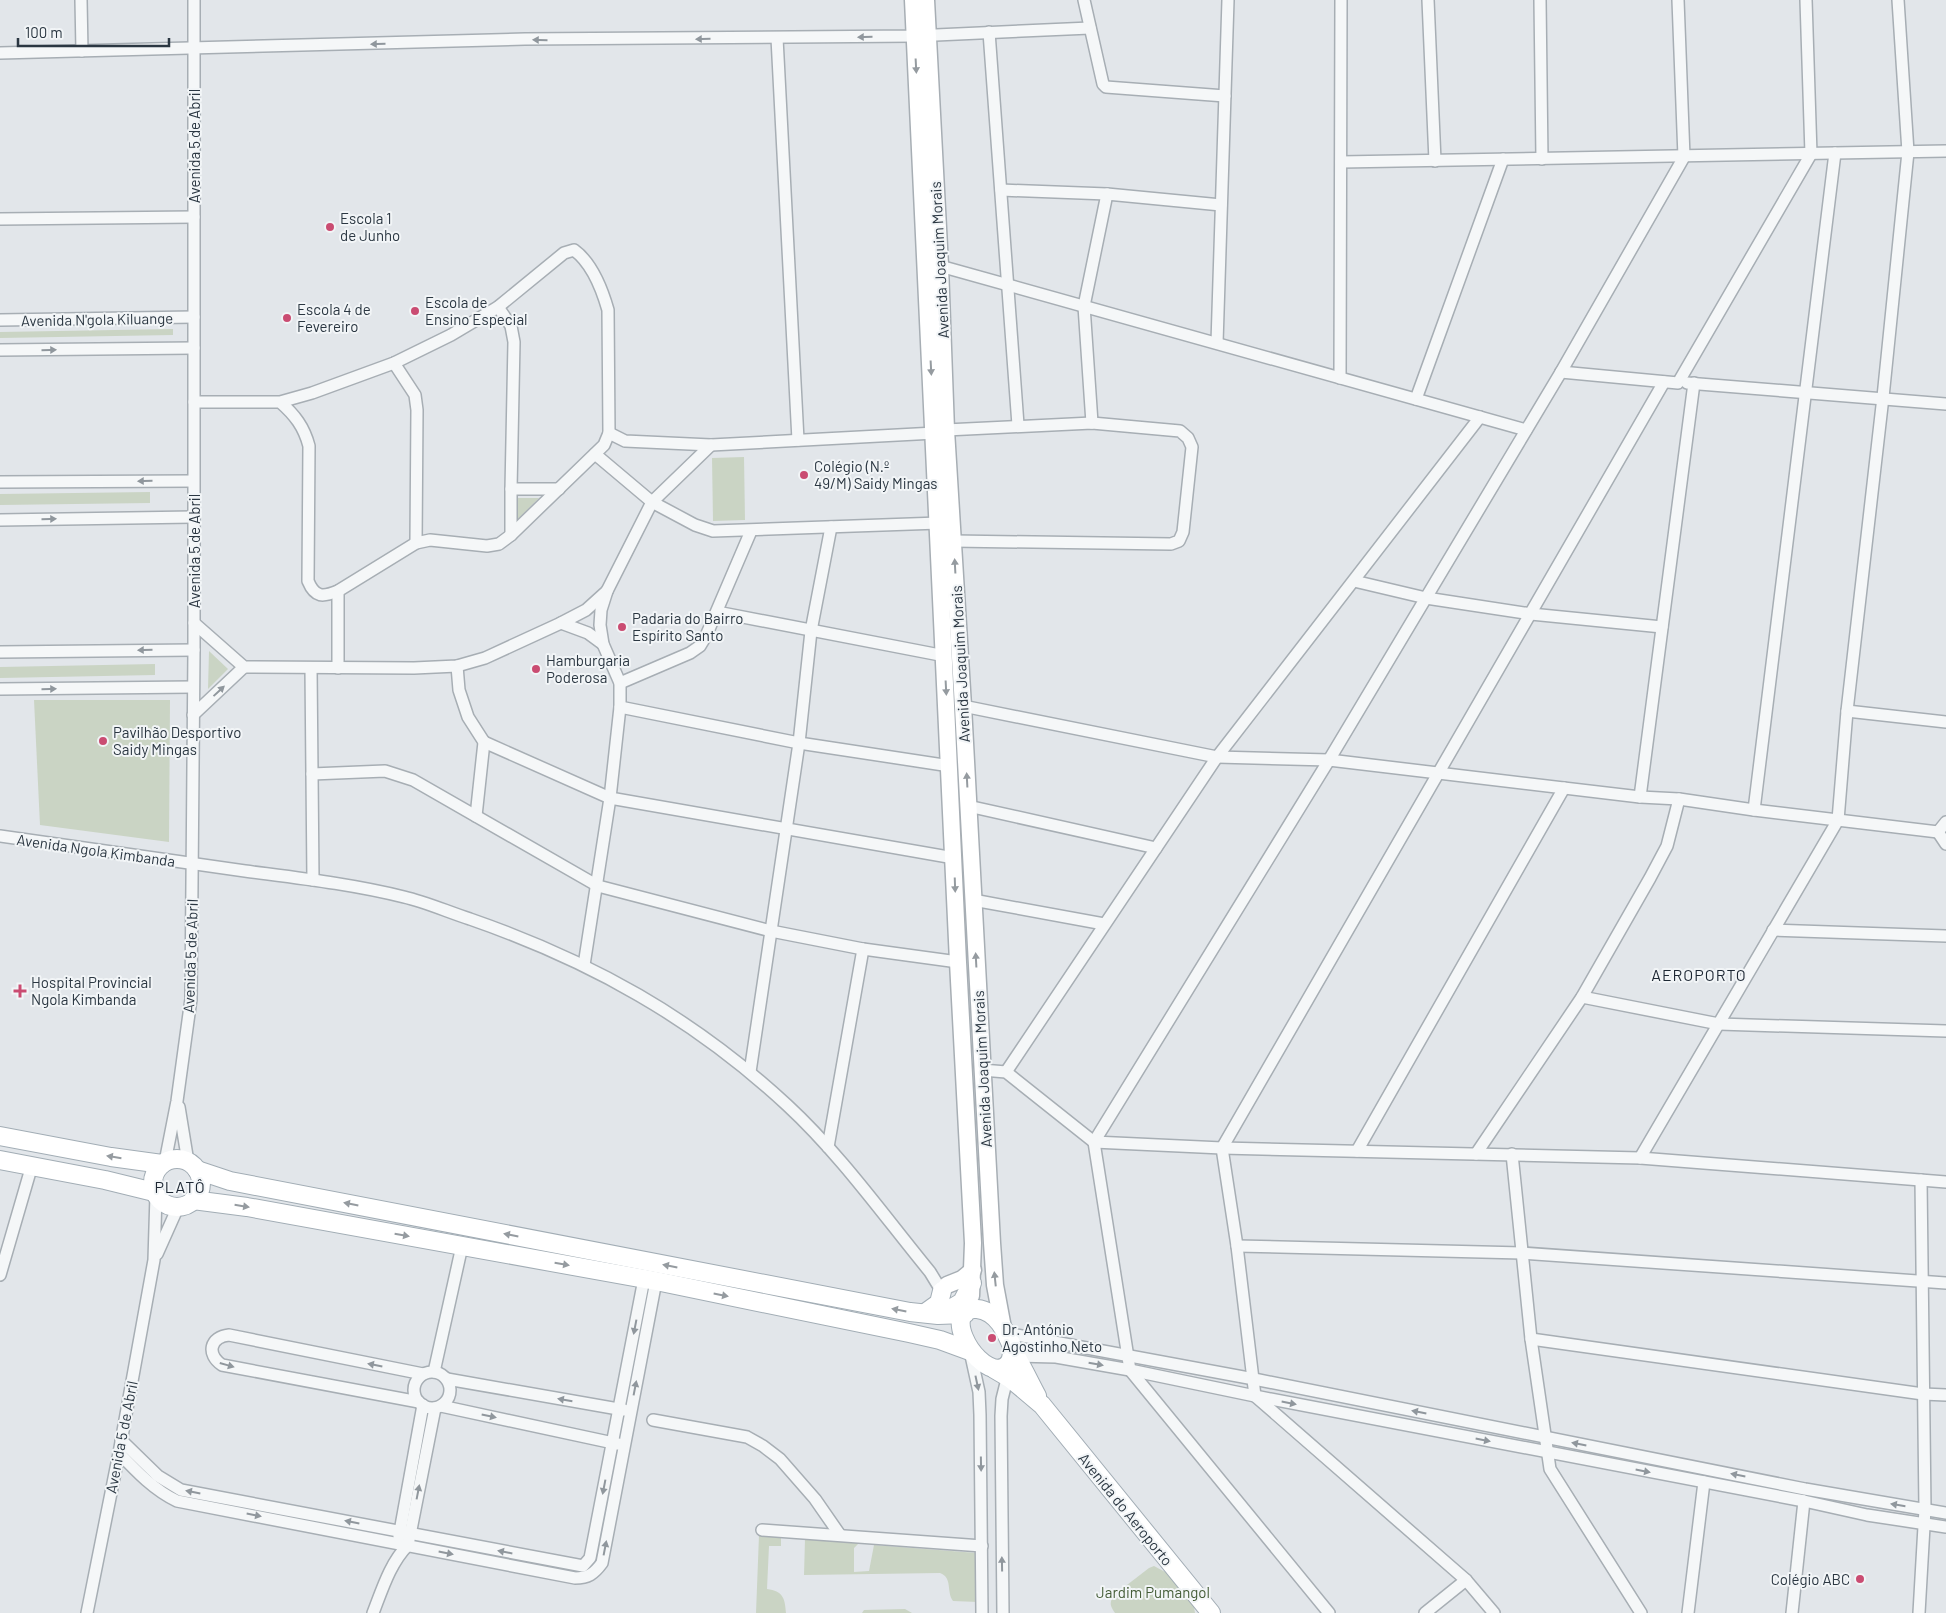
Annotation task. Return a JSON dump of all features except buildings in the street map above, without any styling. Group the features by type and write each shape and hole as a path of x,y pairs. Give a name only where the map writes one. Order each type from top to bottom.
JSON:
{"main road":[{"path":"0,1136 111,1157 164,1163 173,1160 240,1183 953,1314 975,1309 986,1312 1008,1353 984,1365 970,1351 953,1314 938,1303 944,1288"},
{"path":"0,1160 32,1165 155,1194"},
{"path":"164,1163 155,1174 153,1186 155,1194 162,1202 170,1206 186,1204 247,1207 650,1280 909,1333 940,1340 970,1351"},
{"path":"186,1204 197,1195 201,1182 192,1166"},
{"path":"953,1314 973,1276"},
{"name":"Avenida do Aeroporto","path":"1008,1353 1042,1405 1211,1613"}],"street":[{"path":"81,0 82,51"},
{"name":"Avenida 5 de Abril","path":"164,1163 178,1101 191,999 194,650 194,0"},
{"name":"Avenida Joaquim Morais","path":"913,0 920,35 940,266 939,523 958,962 974,1243 973,1276"},
{"name":"Avenida Joaquim Morais","path":"926,0 920,35 940,431 953,541 994,1268 1008,1353"},
{"path":"1084,0 1102,84 1106,87 1225,96"},
{"path":"1217,343 1228,0"},
{"path":"1340,378 1341,0"},
{"path":"1428,0 1435,161"},
{"path":"1540,0 1542,159"},
{"path":"1329,1613 1130,1370 1094,1142 1329,760 1561,372 1684,157 1678,0"},
{"path":"1678,383 1811,154 1806,0"},
{"path":"1640,1158 1838,820 1847,711 1883,398 1908,152 1898,0"},
{"path":"0,53 525,40 920,35 1090,28"},
{"path":"989,32 1018,426"},
{"path":"777,38 798,440"},
{"path":"1341,162 1946,151"},
{"path":"1754,810 1804,392 1835,153"},
{"path":"1416,399 1503,160"},
{"path":"1001,190 1107,194 1221,205"},
{"path":"1092,423 1084,306 1107,194"},
{"path":"0,219 194,217"},
{"path":"194,402 280,402 312,393 394,363 451,335 498,307 564,253 574,250 583,256 603,293 608,310 609,432 604,445 511,535 499,544 487,546 430,540 416,543 338,591 318,595 312,590 308,581 309,446 305,432 295,415 280,402"},
{"path":"940,266 1526,430"},
{"path":"498,307 511,326 514,342 511,535"},
{"name":"Avenida N'gola Kiluange","path":"0,320 194,317"},
{"name":"Avenida N'gola Kiluange","path":"0,350 194,348"},
{"path":"394,363 415,395 417,410 416,543"},
{"path":"1561,372 1946,404"},
{"path":"1494,1613 1466,1580 1255,1396 1237,1246 1222,1148 1664,382"},
{"path":"1640,797 1694,383"},
{"path":"1006,1072 1217,757 1480,417"},
{"path":"609,432 625,441 711,445 1092,423 1180,431 1188,438 1192,447 1182,532 1179,541 1171,544 953,541"},
{"path":"584,965 598,886 620,707 620,683 603,644 600,625 601,610 607,591 652,502 711,445"},
{"path":"595,454 652,502 695,525 713,531 939,523"},
{"path":"0,482 193,480"},
{"path":"511,489 559,489"},
{"path":"0,520 193,517"},
{"path":"750,1072 799,743 811,631 831,527"},
{"path":"620,683 690,653 700,646 717,612 751,531"},
{"path":"1354,581 1426,598 1531,614 1662,627"},
{"path":"338,591 338,668"},
{"path":"194,623 244,667 414,668 457,666 485,658 561,623 586,610 607,591"},
{"path":"717,612 945,656"},
{"path":"561,623 588,633 603,644"},
{"path":"0,652 194,650"},
{"path":"457,666 459,690 468,718 484,742 610,798 954,858"},
{"path":"193,715 244,667"},
{"path":"311,668 313,880"},
{"path":"0,689 193,687"},
{"path":"963,706 1217,757 1329,760 1640,797 1679,799 1938,832 1946,844"},
{"path":"620,707 799,743 950,766"},
{"path":"1847,711 1946,722"},
{"path":"476,816 484,742"},
{"path":"312,774 385,770 413,780 598,886 771,930 863,949 958,962"},
{"path":"1357,1151 1564,788"},
{"path":"1476,1154 1582,997 1667,846 1679,799"},
{"path":"968,806 1156,848"},
{"path":"1938,832 1946,822"},
{"name":"Avenida Ngola Kimbanda","path":"0,836 313,880 405,897 507,932 584,965 637,993 690,1026 750,1072 789,1107 828,1147 944,1288 953,1314"},
{"path":"973,900 1104,924"},
{"path":"1773,930 1946,936"},
{"path":"828,1147 863,949"},
{"path":"1582,997 1718,1024 1946,1031"},
{"path":"982,1070 1006,1072 1094,1142 1222,1148 1640,1158 1946,1182"},
{"name":"Avenida 5 de Abril","path":"178,1101 192,1166"},
{"path":"1512,1154 1531,1339 1550,1469 1641,1613"},
{"path":"0,1275 32,1165"},
{"path":"1919,1613 1925,1509 1921,1180"},
{"name":"Avenida 5 de Abril","path":"86,1613 119,1454 154,1260 155,1194"},
{"name":"Avenida 5 de Abril","path":"154,1260 186,1204"},
{"path":"430,1405 416,1396 415,1384 428,1373 462,1246"},
{"path":"1237,1246 1522,1253 1946,1283"},
{"path":"944,1288 973,1276"},
{"path":"119,1454 150,1484 165,1495 178,1501 402,1547 575,1578 586,1578 595,1572 602,1563 618,1444 618,1410 650,1280"},
{"path":"121,1440 158,1476 181,1490 582,1566 590,1558 618,1444 631,1412 650,1280"},
{"path":"430,1405 449,1397 450,1385 447,1379 439,1373 428,1373 229,1335 222,1336 212,1347 216,1361 222,1365 618,1444"},
{"path":"1531,1339 1946,1396"},
{"path":"970,1351 979,1400 982,1613"},
{"path":"1008,1353 1129,1356 1254,1379 1805,1489 1946,1513"},
{"path":"1008,1353 1056,1357 1130,1370 1255,1396 1804,1501 1867,1515 1946,1527"},
{"path":"1003,1613 1001,1416 1008,1353"},
{"path":"447,1379 631,1412"},
{"path":"373,1613 402,1547 430,1405"},
{"path":"652,1420 747,1437 764,1446 780,1459 815,1499 840,1535"},
{"path":"1688,1613 1704,1482"},
{"path":"1792,1613 1804,1501"},
{"path":"762,1530 982,1546"},
{"path":"586,1563 595,1572"},
{"path":"1425,1613 1466,1580"}],"green space":[{"path":"173,329 173,335 0,338 0,332"},
{"path":"744,457 745,520 713,521 712,458"},
{"path":"150,492 150,503 0,505 0,494"},
{"path":"518,498 539,498 518,519"},
{"path":"209,651 228,669 208,689"},
{"path":"155,664 155,675 0,678 0,667"},
{"name":"Pavilhão Desportivo Saidy Mingas","path":"34,700 170,700 169,842 40,825"},
{"path":"759,1535 781,1537 781,1546 769,1546 767,1589 777,1591 782,1596 786,1613 756,1613"},
{"path":"805,1539 859,1543 854,1548 854,1572 869,1571 874,1545 977,1553 978,1602 953,1601 947,1578 940,1573 804,1575"},
{"name":"Jardim Pumangol","path":"1154,1566 1167,1573 1194,1607 1195,1613 1115,1613 1111,1604 1114,1595"},
{"path":"905,1609 912,1613 862,1613 864,1610"}],"place":[{"name":"Escola 1 de Junho","path":"330,227"},
{"name":"Escola de Ensino Especial","path":"415,311"},
{"name":"Escola 4 de Fevereiro","path":"287,318"},
{"name":"Colégio (N.º 49/M) Saidy Mingas","path":"804,475"},
{"name":"Padaria do Bairro Espírito Santo","path":"622,627"},
{"name":"Hamburgaria Poderosa","path":"536,669"},
{"name":"Pavilhão Desportivo Saidy Mingas","path":"103,741"},
{"name":"Hospital Provincial Ngola Kimbanda","path":"20,991"},
{"name":"Dr. António Agostinho Neto","path":"992,1338"},
{"name":"Colégio ABC","path":"1860,1579"}],"district":[{"name":"AEROPORTO","path":"1699,974"},
{"name":"PLATÔ","path":"180,1186"}]}
